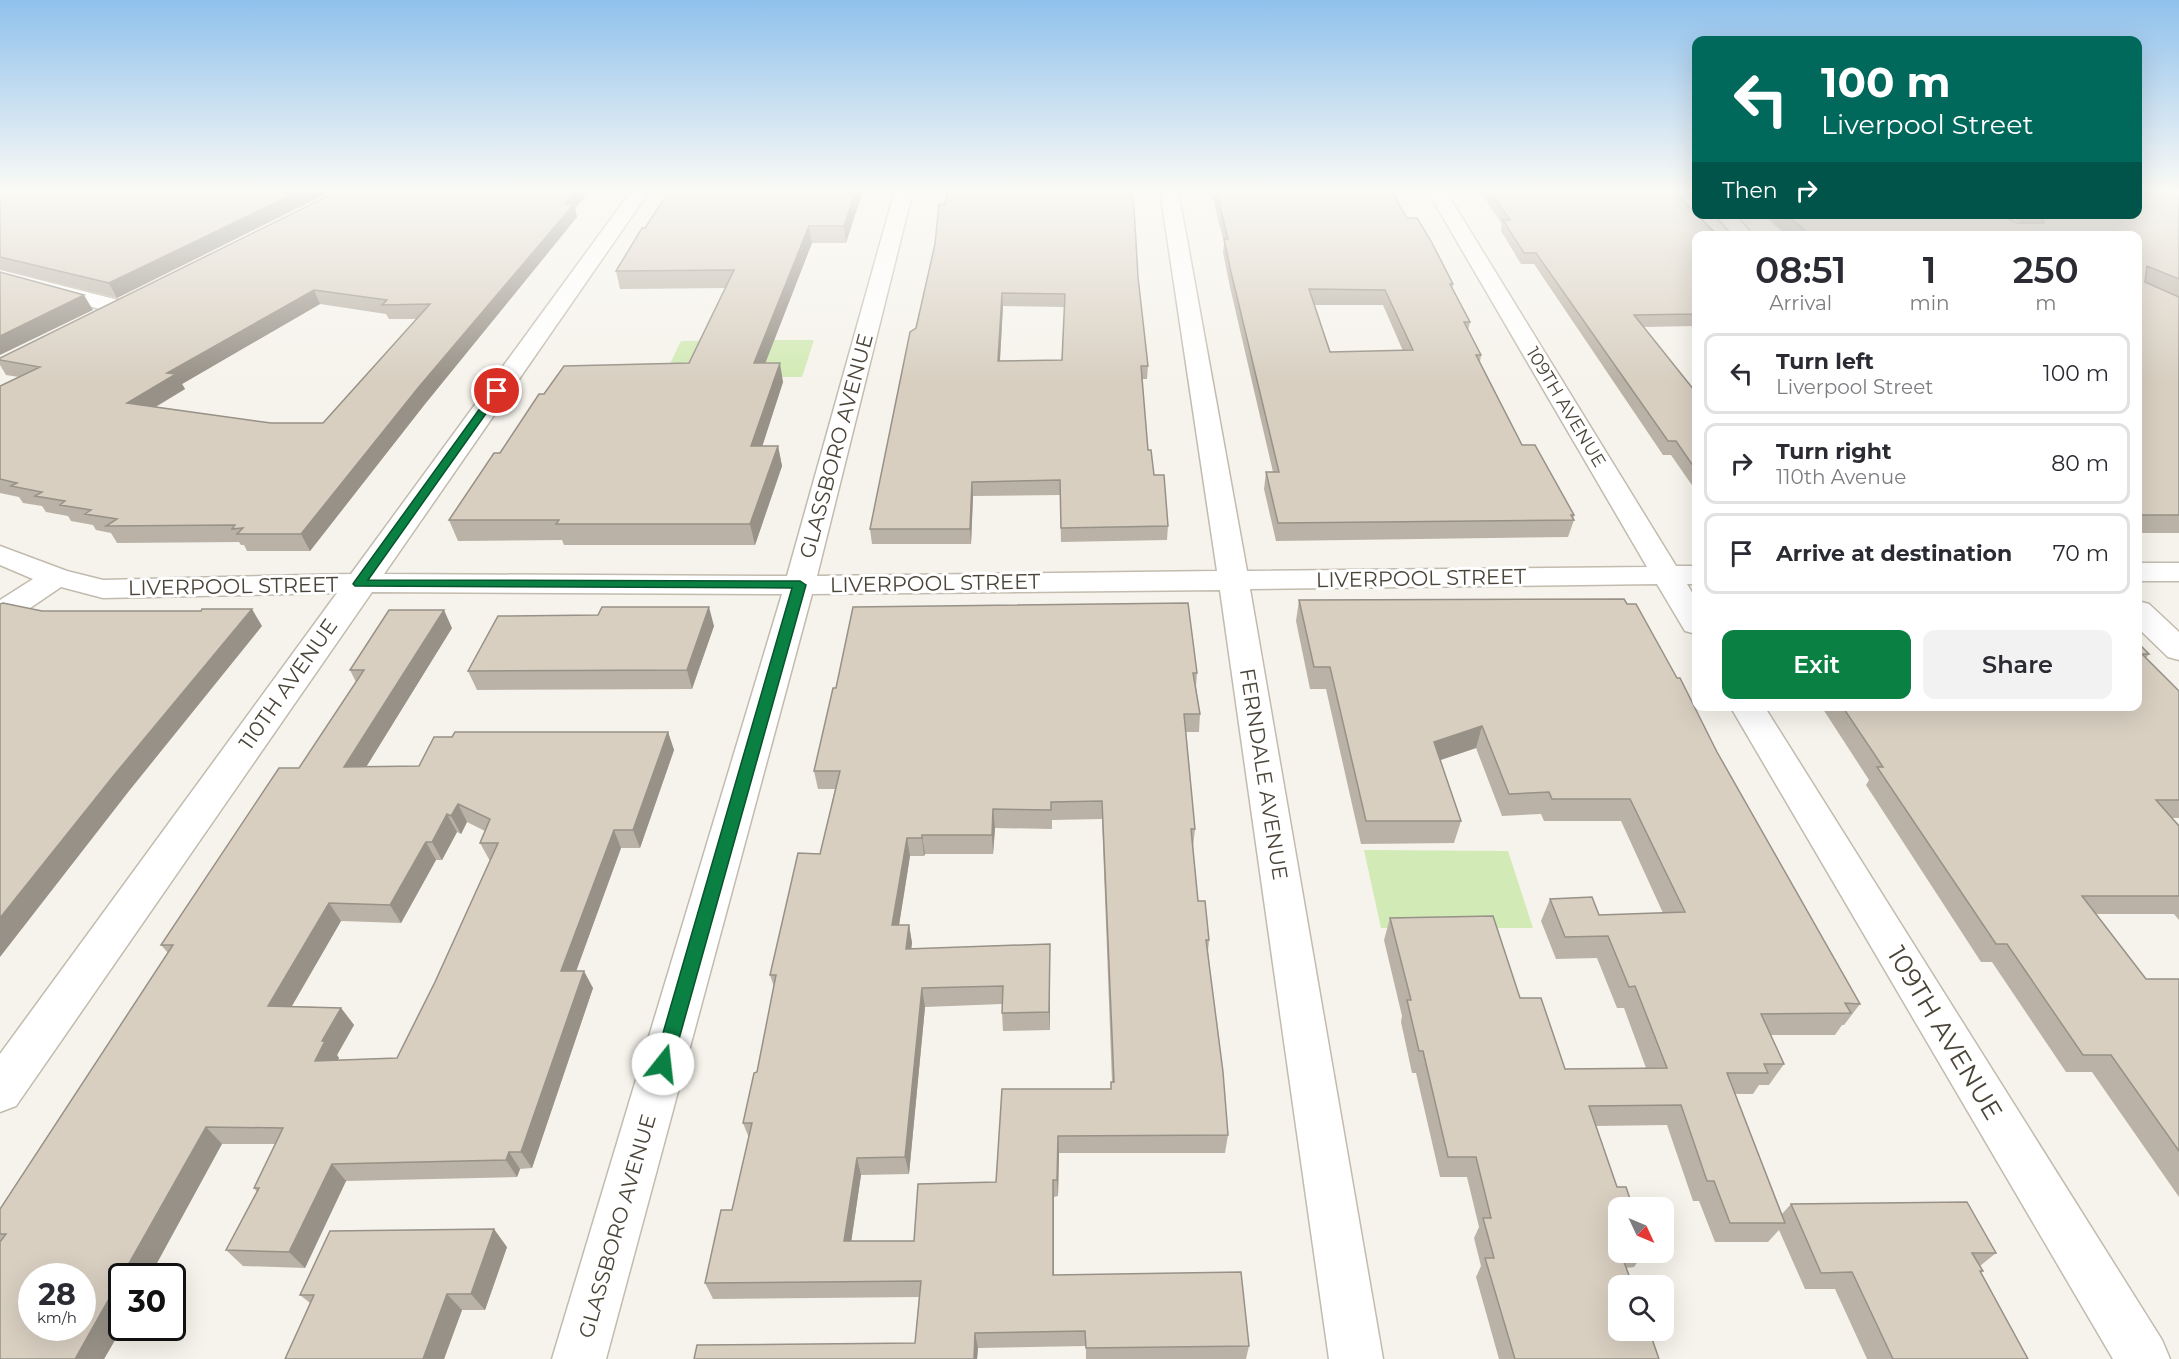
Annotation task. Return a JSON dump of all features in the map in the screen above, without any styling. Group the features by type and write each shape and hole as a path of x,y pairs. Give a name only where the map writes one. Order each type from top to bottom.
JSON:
{"street":[{"name":"110TH AVENUE","path":"0,1091 596,253"},
{"name":"GLASSBORO AVENUE","path":"579,1359 800,585 887,253"},
{"name":"FERNDALE AVENUE","path":"1179,253 1356,1359"},
{"name":"109TH AVENUE","path":"1474,253 1692,617"},
{"path":"0,276 118,307"},
{"path":"89,322 140,297"},
{"name":"LIVERPOOL STREET","path":"0,555 56,577 103,589 359,584 800,585 1692,575"},
{"path":"2142,572 2179,572"},
{"path":"0,614 56,577"},
{"path":"2142,615 2179,650"},
{"name":"109TH AVENUE","path":"1750,711 2143,1359"}],"green space":[{"path":"741,340 663,378 681,341"},
{"path":"755,340 814,340 802,377 740,377"},
{"path":"1364,850 1508,851 1533,928 1381,928"}],"building":[{"path":"0,253 170,253 109,283 0,257"},
{"path":"212,253 532,253 418,388 301,534 237,534 243,528 232,529 235,525 106,526 117,519 85,514 91,510 60,505 65,501 35,496 42,492 11,486 17,483 0,479 0,386 40,367 0,360","holes":["314,290 387,300 382,305 430,304 323,423 271,423 127,403 176,374 167,373"]},
{"path":"627,253 798,253 754,363 780,363 751,446 778,446 750,524 556,524 559,520 449,520 494,453 500,453 539,394 544,394 564,366 689,363 734,270 616,271"},
{"path":"933,253 1137,253 1148,366 1141,366 1148,450 1151,450 1154,475 1164,475 1168,526 1061,528 1060,480 972,482 970,529 870,529 910,332 916,328","holes":["1002,293 1065,294 1062,360 998,361"]},
{"path":"1227,253 1437,253 1470,322 1464,322 1481,355 1476,355 1522,445 1535,445 1574,515 1571,515 1574,520 1278,523 1266,472 1279,472","holes":["1309,289 1385,290 1413,350 1330,352"]},
{"path":"1536,253 1692,253 1692,314 1634,315 1692,388 1692,464 1676,441 1668,441"},
{"path":"2142,253 2179,253 2179,279 2147,266 2145,282 2179,297 2179,515 2142,515"},
{"path":"0,272 84,295 0,336"},
{"path":"1624,599 1627,604 1636,604 1677,678 1680,678 1692,702 1692,711 1696,711 1717,752 1860,1004 1845,1003 1851,1013 1761,1014 1784,1064 1764,1064 1768,1073 1727,1073 1785,1223 1730,1223 1714,1181 1707,1181 1681,1105 1589,1106 1617,1187 1626,1187 1629,1197 1608,1197 1608,1263 1624,1263 1629,1275 1608,1275 1608,1341 1653,1341 1659,1359 1515,1359 1485,1258 1494,1258 1483,1218 1491,1218 1476,1157 1448,1157 1423,1051 1419,1051 1407,1000 1411,1000 1390,918 1493,916 1520,998 1541,998 1565,1069 1667,1068 1635,986 1629,987 1608,936 1565,937 1550,899 1592,897 1599,915 1685,912 1630,799 1552,799 1549,792 1509,794 1482,726 1434,742 1461,821 1366,821 1330,667 1314,667 1299,600"},
{"path":"1188,603 1197,673 1193,673 1200,714 1184,714 1195,829 1191,829 1198,901 1205,901 1209,940 1206,940 1223,1072 1228,1135 1058,1136 1057,1180 1053,1180 1053,1275 1241,1272 1249,1346 1086,1348 1085,1331 975,1333 974,1359 694,1359 697,1345 915,1343 921,1281 705,1283 721,1210 732,1210 752,1123 743,1123 754,1073 757,1072 776,975 770,975 798,853 820,854 840,771 814,771 833,688 836,688 853,607","holes":["1102,801 1114,1082 1111,1082 1111,1089 1002,1089 996,1182 918,1184 914,1241 844,1241 857,1158 905,1157 922,988 1003,986 1002,1013 1049,1012 1050,944 906,949 909,925 892,925 907,838 922,838 922,835 992,835 993,809 1051,810 1051,802"]},
{"path":"0,604 42,611 252,609 115,774 0,918"},
{"path":"602,607 709,607 687,670 468,671 498,616 598,615"},
{"path":"389,610 444,610 344,767 419,766 434,737 452,737 455,732 668,732 633,830 614,830 561,971 584,971 521,1152 509,1152 506,1160 332,1164 289,1252 226,1250 259,1188 254,1188 283,1128 206,1127 129,1263 108,1263 108,1301 96,1322 96,1263 18,1263 18,1341 85,1341 75,1359 0,1359 0,1242 6,1234 0,1234 0,1209 173,945 161,945 279,768 299,768 364,670 350,670","holes":["458,804 490,819 480,843 498,843 435,982 397,1058 315,1061 325,1041 322,1041 341,1008 268,1006 329,903 390,905 426,842 432,842 447,814 451,816"]},
{"path":"2142,647 2149,654 2142,654"},
{"path":"2142,654 2179,691 2179,800 2156,800 2179,826 2179,896 2082,896 2146,979 2179,979 2179,1151 2111,1055 2083,1055 2007,944 1996,944 1877,767 1883,767 1845,711 2142,711"},
{"path":"1967,1202 1996,1253 1972,1253 2028,1359 1893,1359 1852,1272 1821,1273 1791,1204"},
{"path":"494,1229 471,1294 447,1294 423,1359 285,1359 314,1295 300,1295 330,1231"}],"route":[{"path":"497,391 359,584 800,585 663,1064"}]}
